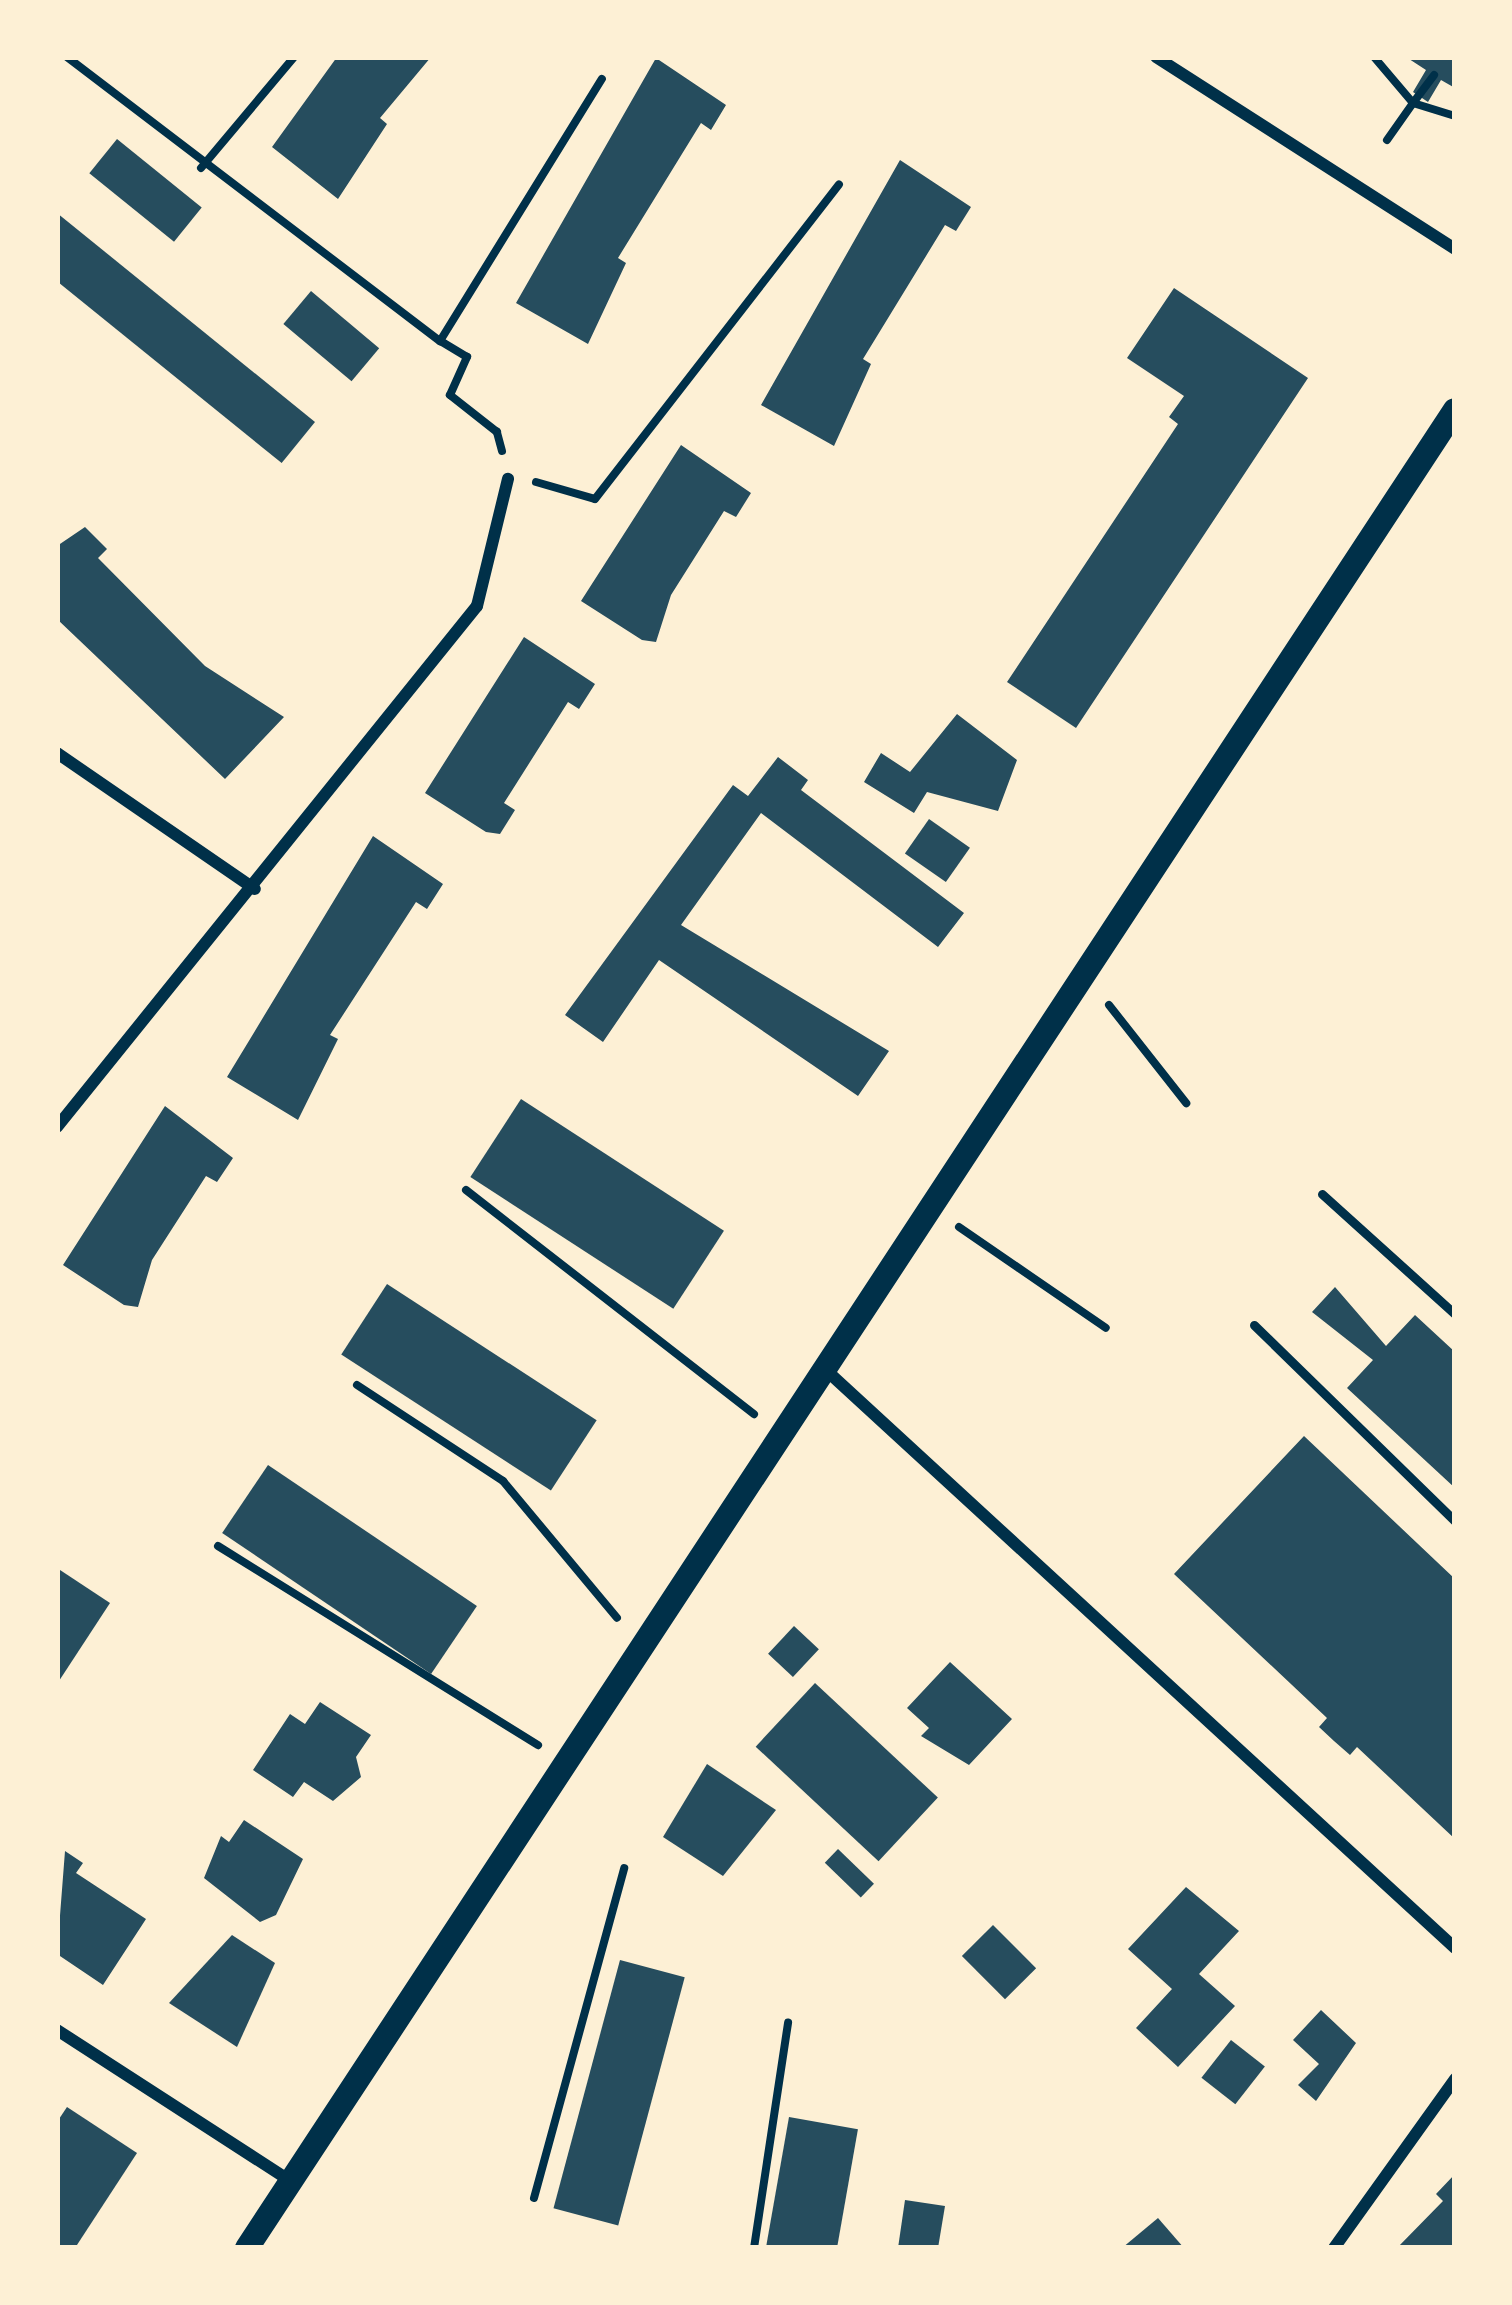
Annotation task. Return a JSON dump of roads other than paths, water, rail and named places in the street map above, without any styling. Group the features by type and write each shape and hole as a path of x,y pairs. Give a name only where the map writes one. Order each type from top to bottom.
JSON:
{"main road":[{"path":"247,2248 1454,413"}],"street":[{"path":"1156,57 1455,249"},
{"path":"57,1127 255,890 478,606 508,479"},
{"path":"57,753 255,890"},
{"path":"826,1371 1455,1948"},
{"path":"57,2030 291,2182"},
{"path":"1334,2248 1455,2079"}],"lane":[{"path":"1322,1194 1455,1314"},
{"path":"1254,1325 1455,1521"}]}
